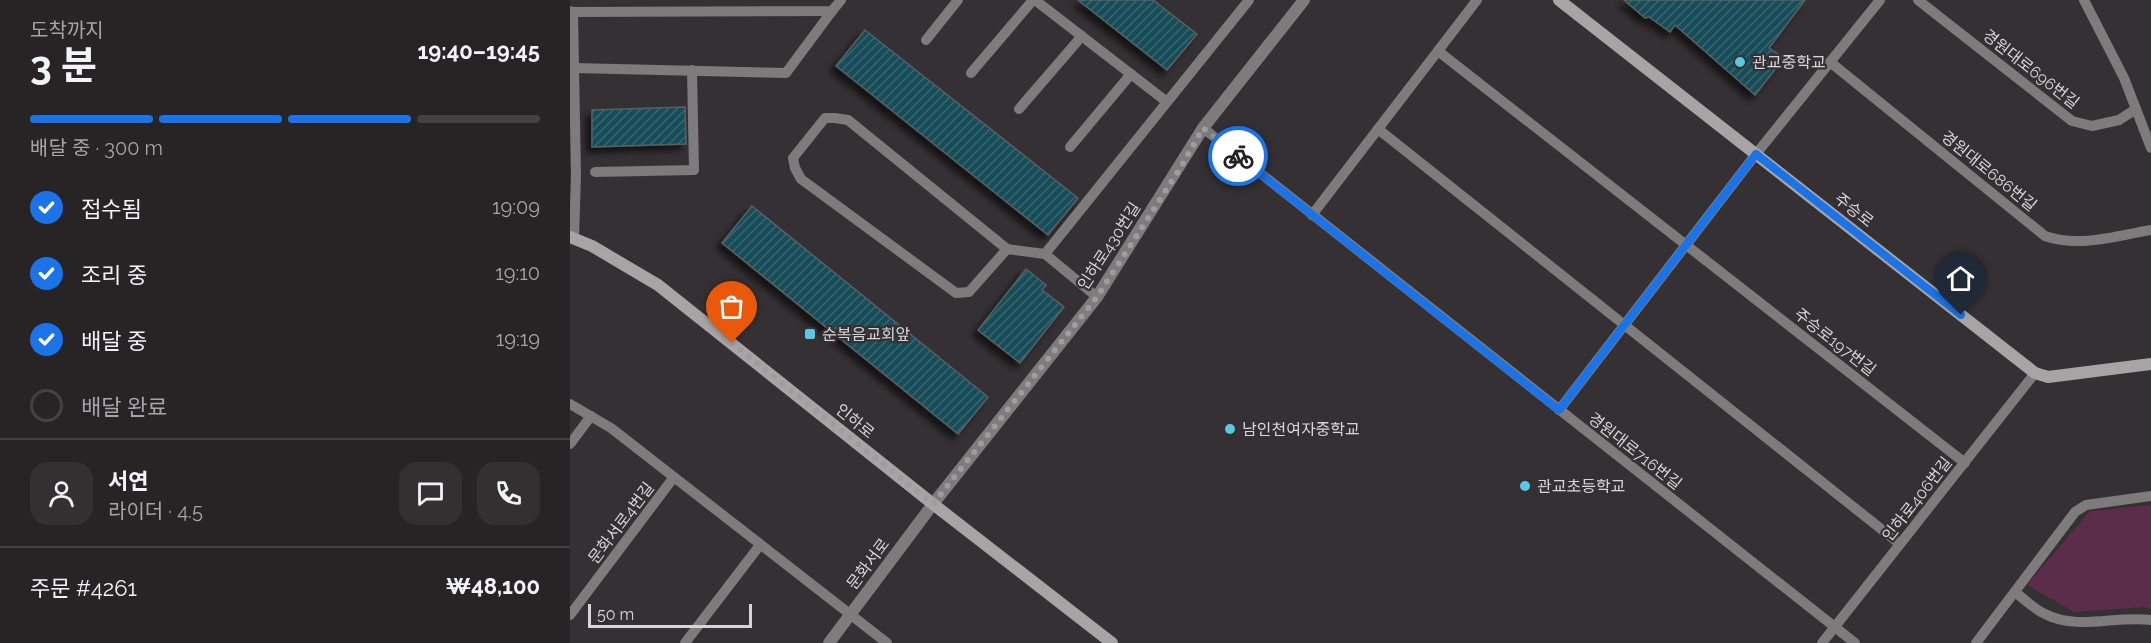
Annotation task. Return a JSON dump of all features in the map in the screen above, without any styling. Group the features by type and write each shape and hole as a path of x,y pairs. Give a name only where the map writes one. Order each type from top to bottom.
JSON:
{"street":[{"name":"인하로430번길","path":"933,504 1097,297 1181,167 1203,128 1304,0"},
{"name":"주승로","path":"1559,0 2035,374"},
{"name":"인하로","path":"572,237 592,246 658,285 1112,643"},
{"path":"2035,374 2048,378 2151,364"},
{"name":"문화서로","path":"829,643 933,504"}],"lane":[{"path":"574,68 786,73 841,0"},
{"path":"926,40 958,0"},
{"path":"971,73 1034,0 1167,102"},
{"path":"1045,254 1249,0"},
{"path":"1312,215 1477,0"},
{"path":"1559,410 1756,154 1880,0"},
{"name":"경원대로696번길","path":"1918,0 2073,121 2092,126 2119,120 2136,109"},
{"path":"2084,0 2124,78 2151,148"},
{"path":"572,237 576,175 571,11 832,11"},
{"path":"1019,109 1082,36"},
{"name":"주승로197번길","path":"1438,51 1965,463"},
{"name":"경원대로686번길","path":"1830,62 2045,236 2061,242 2085,242 2151,230"},
{"path":"595,172 694,170 692,70"},
{"path":"1070,147 1131,74"},
{"path":"1007,249 969,292 956,293 801,179 795,168 794,158 825,118 848,120 1007,249 1045,254 1097,297"},
{"name":"경원대로716번길","path":"1203,128 1855,643"},
{"path":"1378,129 1900,544"},
{"name":"인하로406번길","path":"1822,643 2035,374"},
{"name":"문화서로4번길","path":"570,404 612,428 887,643"},
{"path":"570,444 591,416"},
{"name":"문화서로4번길","path":"570,615 674,477"},
{"path":"1976,643 2076,512 2086,505 2151,496"},
{"path":"686,643 760,545"},
{"path":"2015,592 2044,614 2063,621 2085,623 2137,618 2151,620"}],"shaded area":[{"path":"2151,505 2151,609 2144,607 2074,612 2027,585 2090,511"}],"building":[{"path":"1078,0 1153,0 1197,34 1167,70"},
{"path":"1624,0 1805,0 1769,48 1784,58 1755,95 1675,25 1670,32 1649,17 1645,18"},
{"path":"865,30 1078,198 1048,235 836,66"},
{"path":"685,107 686,144 592,147 592,110"},
{"path":"752,206 988,397 958,434 722,243"},
{"path":"1026,269 1046,285 1042,290 1064,307 1020,363 978,330"}],"way so far":[{"path":"732,343 933,504 1097,297 1181,167 1203,128 1238,156"}],"place":[{"name":"관교중학교","path":"1740,62"},
{"name":"순복음교회앞","path":"810,334"},
{"name":"남인천여자중학교","path":"1230,429"},
{"name":"관교초등학교","path":"1525,486"}],"route":[{"path":"1238,156 1559,410 1756,154 1961,315"}]}
